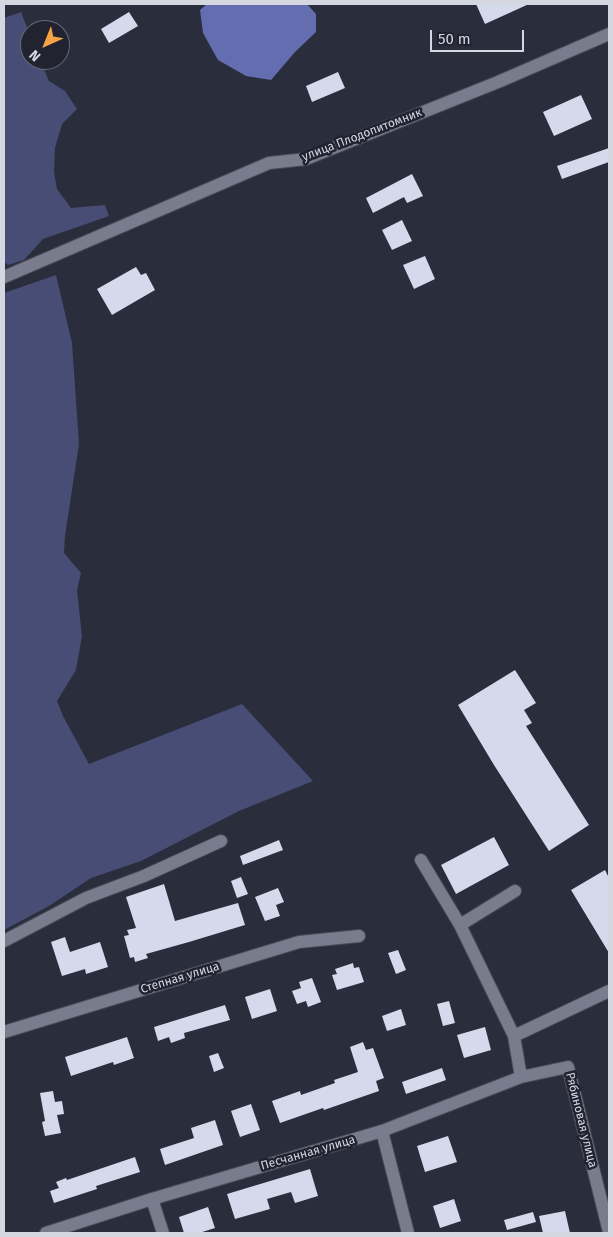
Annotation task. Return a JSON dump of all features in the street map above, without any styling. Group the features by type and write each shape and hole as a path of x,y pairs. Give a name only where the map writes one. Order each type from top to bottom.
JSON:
{"street":[{"name":"улица Плодопитомник","path":"4,277 268,163 306,159 498,82 609,34"},
{"path":"4,941 86,898 144,876 221,841"},
{"path":"420,860 460,926 514,1036 521,1077"},
{"path":"460,926 515,891"},
{"name":"Степная улица","path":"4,1032 300,942 358,936"},
{"path":"514,1036 609,991"},
{"name":"Песчанная улица","path":"46,1233 152,1199 382,1131 521,1077 568,1066"},
{"name":"Рябиновая улица","path":"568,1066 609,1232"},
{"path":"382,1131 408,1233"},
{"path":"152,1199 163,1233"}],"shaded area":[{"path":"207,4 307,4 316,14 316,32 295,52 271,80 246,76 218,60 203,33 200,10"},
{"path":"21,12 24,20 20,20 20,70 44,70 49,81 65,91 77,109 62,124 55,148 54,172 57,189 71,208 105,205 109,216 43,239 24,260 8,265 4,262 4,18"},
{"path":"56,275 72,343 79,444 64,553 81,573 77,590 82,636 76,670 57,701 63,716 89,764 242,704 313,781 239,811 141,861 91,878 49,906 4,930 4,293"}],"building":[{"path":"476,4 529,4 485,24"},
{"path":"129,12 138,26 109,43 101,29"},
{"path":"338,72 345,88 312,102 306,86"},
{"path":"581,95 592,119 554,136 543,112"},
{"path":"609,148 609,162 562,179 557,166"},
{"path":"412,174 423,196 407,203 404,197 373,213 366,198"},
{"path":"402,220 412,241 392,250 382,230"},
{"path":"425,256 435,279 414,289 403,265"},
{"path":"136,267 141,275 146,273 155,290 112,315 97,289"},
{"path":"515,670 536,703 524,710 532,723 526,726 589,825 549,851 458,705"},
{"path":"494,837 509,865 456,894 441,865"},
{"path":"279,840 283,850 243,865 240,856"},
{"path":"605,870 609,878 609,953 571,890"},
{"path":"241,877 248,894 237,898 231,881"},
{"path":"164,884 175,921 238,903 245,925 146,954 148,958 135,962 134,957 130,958 124,936 129,935 127,930 136,928 126,897"},
{"path":"278,888 284,902 276,905 280,916 265,921 255,897"},
{"path":"65,937 70,952 100,942 108,967 86,974 85,969 62,976 51,942"},
{"path":"398,950 406,970 396,974 388,953"},
{"path":"353,963 354,968 359,967 364,982 337,990 332,975 337,974 335,969"},
{"path":"312,978 321,1002 308,1007 306,1001 297,1004 292,991 301,988 299,982"},
{"path":"270,989 277,1011 252,1019 245,997"},
{"path":"449,1001 455,1023 443,1026 437,1004"},
{"path":"225,1005 230,1020 184,1033 185,1038 171,1043 169,1037 158,1041 154,1027"},
{"path":"401,1009 406,1025 387,1031 382,1016"},
{"path":"485,1027 491,1050 464,1058 457,1035"},
{"path":"127,1037 134,1058 114,1065 113,1062 71,1076 65,1057"},
{"path":"363,1042 366,1050 373,1048 384,1078 376,1081 379,1091 280,1123 272,1101 300,1091 301,1095 335,1083 334,1080 358,1072 350,1047"},
{"path":"218,1053 224,1068 214,1072 209,1056"},
{"path":"442,1068 446,1080 406,1094 402,1082"},
{"path":"53,1091 55,1102 62,1101 64,1114 57,1115 61,1133 45,1136 42,1122 45,1121 40,1093"},
{"path":"251,1104 260,1130 240,1137 231,1111"},
{"path":"215,1120 223,1145 165,1165 160,1149 194,1138 191,1128"},
{"path":"448,1136 457,1162 425,1172 417,1146"},
{"path":"135,1157 140,1172 96,1186 97,1189 54,1203 50,1191 59,1188 56,1182"},
{"path":"310,1169 318,1196 295,1203 291,1192 267,1199 270,1209 235,1219 227,1194"},
{"path":"454,1199 461,1221 440,1228 433,1206"},
{"path":"208,1207 215,1228 199,1233 184,1233 179,1217"},
{"path":"565,1211 570,1233 543,1233 539,1216"},
{"path":"533,1212 536,1222 507,1230 504,1220"}]}
